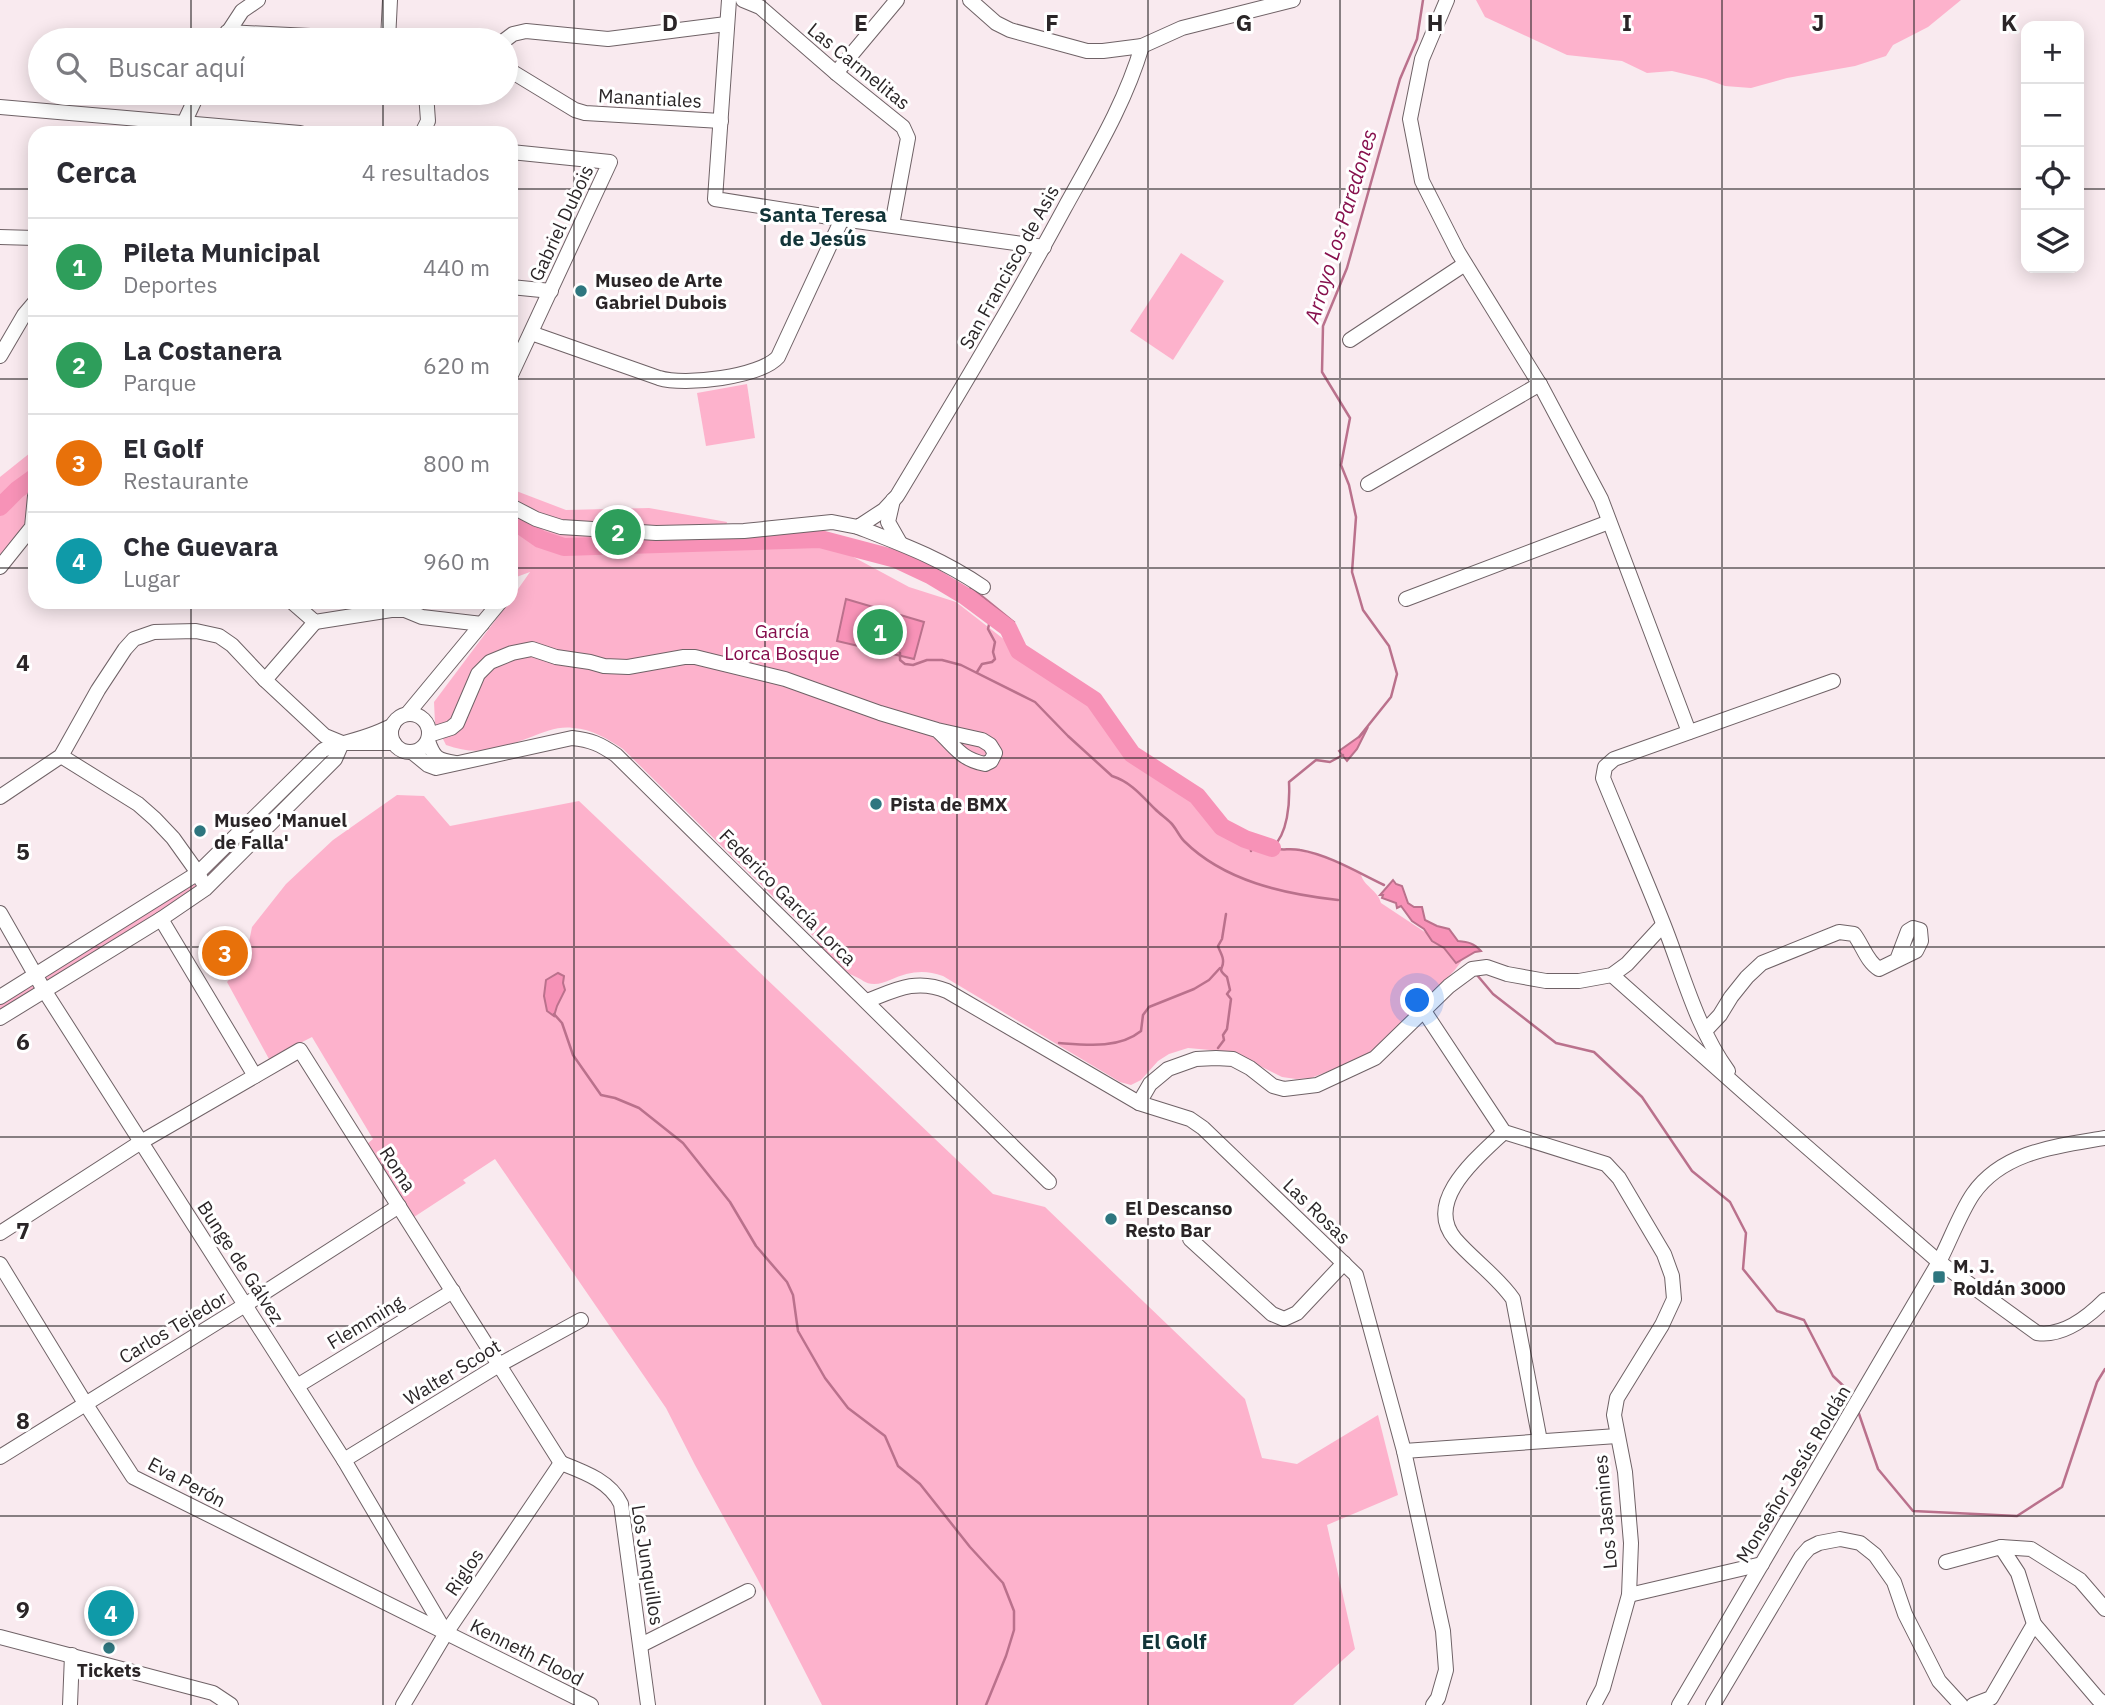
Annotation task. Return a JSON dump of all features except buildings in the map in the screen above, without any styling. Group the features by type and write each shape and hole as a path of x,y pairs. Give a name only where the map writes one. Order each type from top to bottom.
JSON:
{"street":[{"path":"230,28 242,11 258,0"},
{"path":"390,0 391,28"},
{"path":"729,0 715,199 1044,247"},
{"name":"Las Carmelitas","path":"743,0 760,7 903,127 908,138 892,225"},
{"path":"836,73 897,0"},
{"path":"970,0 996,23 1087,51 1142,46 1182,28 1293,0"},
{"path":"1447,0 1422,60 1410,119 1422,181 1465,264 1539,384 1601,499 1689,732"},
{"path":"518,33 526,31 608,39 726,24"},
{"name":"San Francisco de Asis","path":"858,527 894,500 975,365 1044,247 1113,120 1135,71 1142,46"},
{"name":"Manantiales","path":"518,75 575,110 585,113 721,121"},
{"path":"181,126 192,105"},
{"path":"426,126 428,121 427,105"},
{"path":"0,107 163,126"},
{"name":"Gabriel Dubois","path":"518,153 610,162 518,360"},
{"path":"531,333 675,382 761,369 778,357 842,219"},
{"path":"0,237 28,238"},
{"path":"1350,340 1465,264"},
{"path":"518,288 551,291"},
{"path":"0,356 28,310"},
{"path":"1368,484 1539,384"},
{"name":"San Francisco de Asis","path":"894,500 888,522 901,543"},
{"path":"518,510 561,527 656,533 744,531 832,522 858,527 924,552 983,587"},
{"path":"1406,599 1609,522"},
{"path":"0,567 28,535"},
{"path":"300,609 315,622"},
{"path":"265,680 315,622 395,609"},
{"path":"411,609 422,617 482,624"},
{"path":"394,743 391,733 398,718 408,713 494,609"},
{"path":"0,797 61,757 125,649 134,639 154,632 196,631 219,636 232,645 325,736 342,743"},
{"path":"412,752 419,750 429,738 457,723 478,674 489,662 532,649 556,657 604,666 628,667 695,657 785,679 880,713 982,740 990,745 995,753 991,761 985,764 971,761 963,757 937,730"},
{"path":"1746,1094 1715,1053 1687,991 1664,925 1603,778 1605,767 1614,759 1833,681"},
{"path":"408,713 424,719 429,729 433,755 443,761 460,764"},
{"path":"0,997 198,873 323,750 370,736 393,725"},
{"name":"Federico García Lorca","path":"342,743 394,743 401,750 412,752 436,768 572,738 590,740 604,747 625,763 1049,1182"},
{"path":"0,1018 162,919 205,889 335,759 342,743"},
{"path":"61,757 147,811 173,838 198,873 205,889"},
{"name":"Bunge de Gálvez","path":"0,913 44,990 344,1460 446,1633"},
{"path":"162,919 255,1076"},
{"path":"1139,1103 1150,1084 1168,1069 1196,1059 1233,1059 1273,1086 1284,1089 1317,1085 1375,1058 1449,986 1472,969 1487,967 1507,974 1546,981 1580,981 1612,975 1627,964 1664,925"},
{"path":"1705,1031 1747,977 1762,963 1839,932 1854,934 1870,964 1879,969 1897,961"},
{"path":"1612,975 1939,1262 2037,1334 2050,1335 2065,1330 2105,1300"},
{"name":"Las Rosas","path":"867,1001 906,986 934,986 947,991 1139,1103 1190,1119 1203,1128 1356,1275 1404,1451 1443,1631 1446,1670 1438,1698 1433,1705"},
{"path":"1424,1011 1504,1132 1458,1180 1447,1196 1446,1227 1456,1241 1513,1298 1540,1441"},
{"name":"Roma","path":"0,1233 141,1142 300,1050 561,1463"},
{"name":"Los Jasmines","path":"1504,1132 1606,1164 1619,1178 1664,1254 1672,1276 1674,1299 1662,1325 1617,1398 1614,1415 1625,1472 1631,1544 1629,1595 1603,1688 1594,1705"},
{"name":"Monseñor Jesús Roldán","path":"1679,1705 1939,1262 1973,1194 1995,1170 2038,1150 2105,1138"},
{"name":"Carlos Tejedor","path":"0,1457 399,1206"},
{"path":"1190,1239 1272,1314 1284,1319 1297,1312 1344,1263"},
{"name":"Eva Perón","path":"0,1264 133,1477 446,1633"},
{"name":"Flemming","path":"297,1386 453,1291"},
{"name":"Walter Scoot","path":"344,1460 499,1365 581,1320"},
{"path":"1404,1451 1617,1436"},
{"name":"Riglos","path":"403,1705 446,1633 561,1463"},
{"name":"Los Junquillos","path":"561,1463 583,1471 610,1488 621,1504 648,1705"},
{"path":"1713,1705 1801,1557 1809,1548 1819,1543 1840,1539 1860,1543 1875,1555 1894,1582 1905,1615 1939,1681 1961,1705"},
{"path":"1946,1562 2001,1547 2031,1549 2080,1580 2105,1609"},
{"path":"2001,1547 2018,1573 2034,1624 2105,1704"},
{"path":"1629,1595 1762,1564"},
{"path":"641,1646 748,1591"},
{"path":"1973,1705 1991,1698 2034,1624"},
{"name":"Kenneth Flood","path":"446,1633 591,1705"},
{"path":"0,1637 72,1655 231,1705"},
{"path":"70,1705 72,1655"}],"green space":[{"path":"1476,0 1961,0 1928,27 1893,45 1886,56 1855,66 1787,78 1751,88 1725,86 1672,71 1647,73 1622,61 1567,55 1485,17"},
{"path":"1181,253 1224,281 1173,360 1130,331"},
{"path":"747,384 755,438 706,446 697,393"},
{"path":"28,455 28,531 0,566 0,477"},
{"name":"García Lorca Bosque","path":"518,492 566,510 649,508 727,522 723,541 704,549 820,539 909,587 956,602 1019,651 1094,700 1132,754 1197,796 1222,827 1275,850 1299,850 1333,860 1361,874 1381,903 1464,958 1370,1055 1311,1078 1296,1079 1282,1077 1232,1052 1188,1048 1158,1061 1141,1080 1131,1085 1120,1082 943,976 916,972 882,983 866,982 836,966 816,939 623,749 606,738 587,730 567,728 552,730 489,750 458,749 446,745 435,723 434,702 504,609 518,609 518,589 530,572 518,576"},
{"path":"342,743 205,889 0,1018 0,997 198,873 323,750"},
{"path":"397,795 424,796 450,826 579,801 993,1194 1045,1207 1245,1399 1262,1458 1297,1464 1378,1415 1398,1495 1327,1525 1355,1649 1293,1705 822,1705 666,1408 495,1159 463,1180 466,1183 414,1217 367,1144 373,1139 312,1037 269,1059 227,982 245,962 252,927 286,884 333,840"}],"shaded area":[{"path":"971,587 1014,622 1003,632 961,601"},
{"path":"846,599 924,622 914,659 837,641"},
{"path":"1368,727 1357,749 1347,761 1339,751"},
{"path":"1393,880 1402,886 1408,903 1414,907 1422,907 1425,920 1449,929 1458,941 1471,943 1481,951 1456,963 1444,948 1432,941 1424,929 1412,921 1401,906 1397,908 1396,903 1382,898 1383,895 1380,895"},
{"path":"558,973 564,976 565,990 554,1016 547,1011 544,996 546,980"}],"waterway":[{"name":"Arroyo Los Paredones","path":"1359,737 1391,697 1397,674 1389,646 1363,610 1352,572 1356,517 1349,485 1341,465 1350,418 1322,372 1323,326 1347,268 1400,79 1417,39 1423,0"},
{"path":"0,507 28,482"},
{"path":"518,524 540,539 564,547 820,539 896,559 965,596 1008,628 1019,651 1094,700 1132,754 1197,796 1222,827 1245,839 1272,848"},
{"path":"977,672 982,664 995,659 995,642 988,629 990,620"},
{"path":"900,653 900,660 905,664 942,660 961,665 1035,702 1112,776 1141,794 1171,823 1184,841 1217,866 1236,876 1276,889 1338,900"},
{"name":"Arroyo Los Paredones","path":"1272,848 1285,827 1289,782 1316,760 1330,762 1343,755"},
{"path":"1245,839 1251,845 1251,851"},
{"path":"1272,848 1300,850 1322,856 1384,885"},
{"path":"1218,1048 1227,1029 1231,999 1227,994 1230,990 1227,977 1221,970 1223,958 1218,946 1222,939 1226,914"},
{"path":"1059,1043 1102,1044 1132,1037 1141,1031 1143,1015 1149,1007 1194,989 1209,980 1220,968"},
{"path":"1477,975 1493,994 1556,1043 1594,1052 1642,1097 1692,1171 1730,1202 1746,1233 1743,1269 1777,1311 1804,1320 1833,1376 1854,1398"},
{"path":"554,1014 562,1023 573,1055 601,1095 639,1108 683,1143 730,1202 756,1246 787,1282 793,1295 798,1331 825,1378 848,1408 885,1436 898,1466 920,1484 970,1547 1003,1583 1014,1611 1014,1630 986,1705"},
{"path":"1858,1411 1878,1469 1913,1511 2017,1516 2062,1487 2097,1382 2105,1369"}],"place":[{"name":"Museo de Arte Gabriel Dubois","path":"581,291"},
{"name":"La Costanera","path":"618,532"},
{"name":"Pileta Municipal","path":"880,632"},
{"name":"Pista de BMX","path":"876,804"},
{"name":"Museo 'Manuel de Falla'","path":"200,831"},
{"name":"El Golf","path":"225,953"},
{"name":"El Descanso Resto Bar","path":"1111,1219"},
{"name":"M. J. Roldán 3000","path":"1939,1277"},
{"name":"Che Guevara","path":"111,1613"},
{"name":"Tickets","path":"109,1648"}],"district":[{"name":"Santa Teresa de Jesús","path":"823,226"},
{"name":"El Golf","path":"1174,1641"}]}
